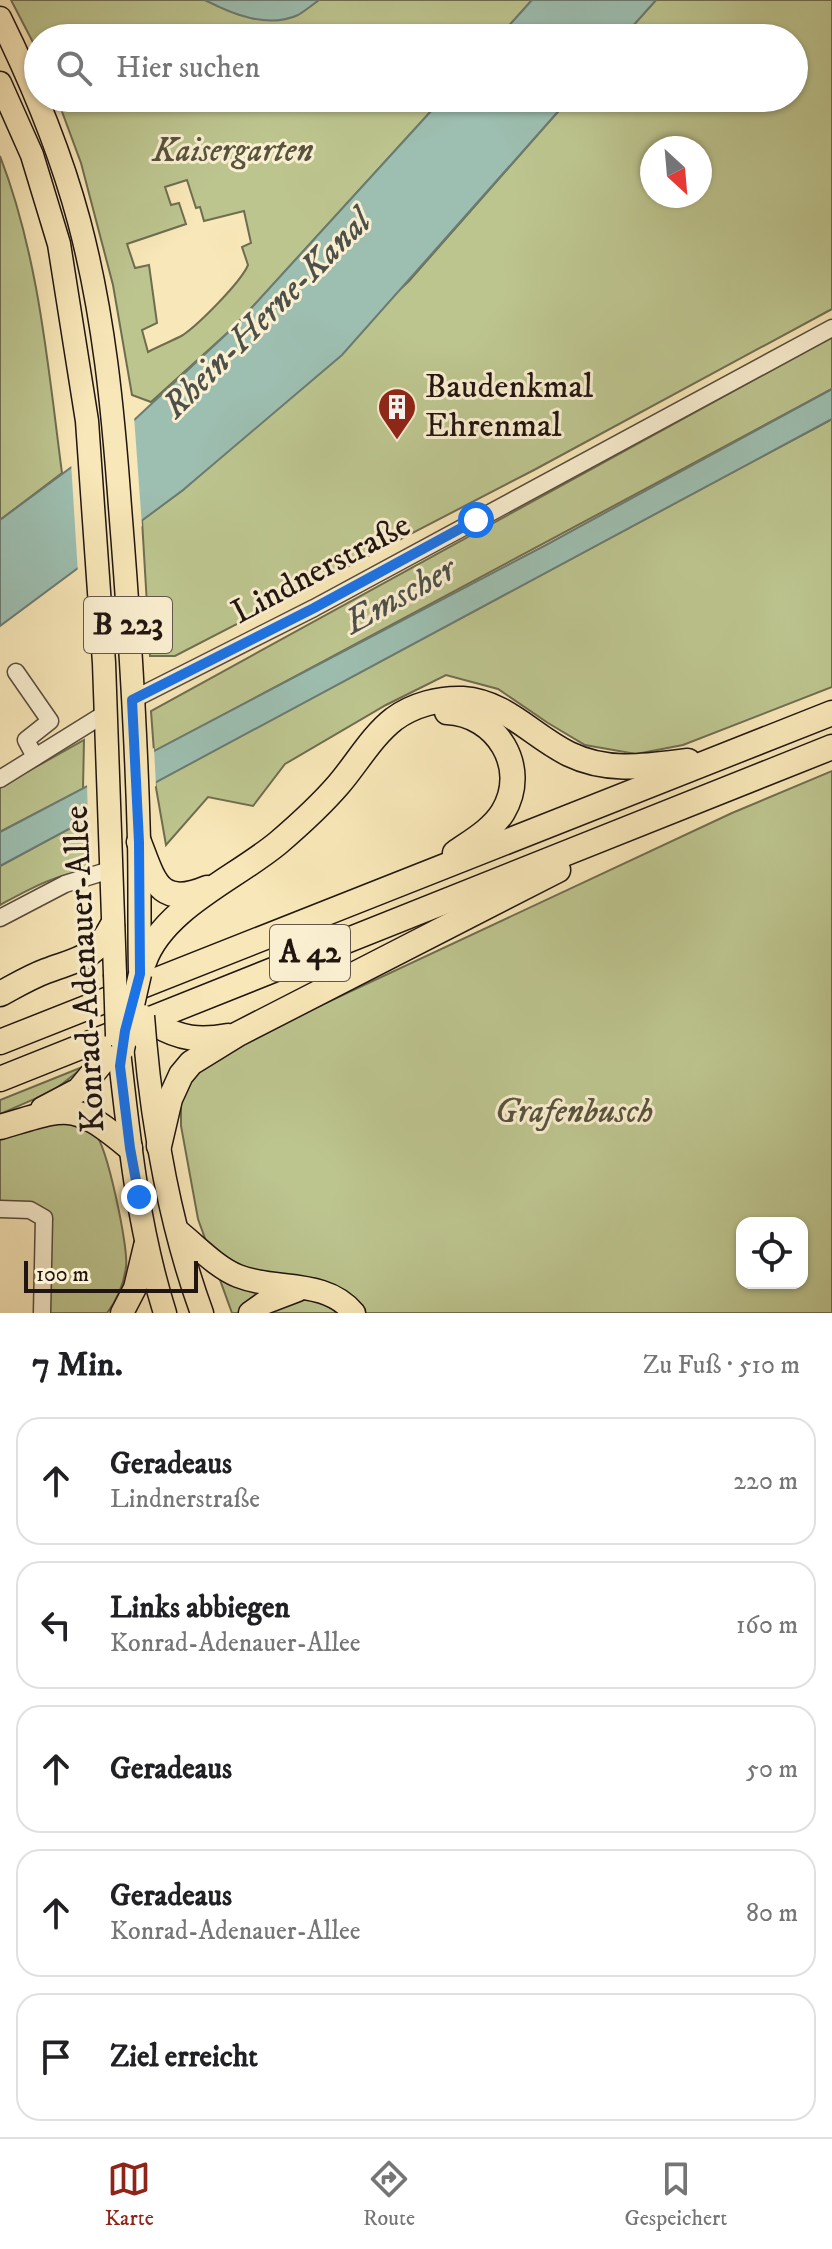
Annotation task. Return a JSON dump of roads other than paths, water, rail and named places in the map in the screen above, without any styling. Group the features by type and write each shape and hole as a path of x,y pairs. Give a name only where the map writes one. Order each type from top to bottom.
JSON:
{"highway":[{"path":"140,987 155,939 172,920 298,825 337,786 384,728 408,711 434,701 463,699 491,705 564,752 602,765 635,768 722,756"},
{"path":"140,987 176,933 270,866 309,833 394,734 412,721 431,713 461,713 489,727 502,742 512,772 511,792 503,811 490,827 431,872"},
{"name":"A 42","path":"0,1042 832,713"},
{"name":"A 42","path":"0,1079 832,747"},
{"path":"159,1146 170,1099 181,1075 191,1063 238,1034 501,900 621,831"},
{"path":"139,842 153,877 174,896 190,895 227,879"},
{"path":"0,994 49,970 87,957 100,946 112,926"},
{"path":"140,987 197,1040 238,1034"},
{"path":"0,1126 71,1096 114,1053"},
{"path":"0,1126 47,1114 75,1112 94,1119 130,1148"}],"main road":[{"name":"Konrad-Adenauer-Allee","path":"0,18 24,68"},
{"name":"Konrad-Adenauer-Allee","path":"0,83 32,155 66,277 87,421 99,567 112,926 140,987 114,1053 146,1241 165,1313"},
{"name":"Konrad-Adenauer-Allee","path":"42,112 75,208 91,270 113,407 138,816 140,987 159,1146 178,1231 202,1313"},
{"name":"B 223","path":"106,723 133,710"},
{"path":"114,1053 140,987"},
{"path":"178,1231 236,1275 328,1293 345,1303 354,1313"},
{"path":"122,1313 136,1283 146,1241"},
{"path":"250,1313 274,1298 303,1289"}],"street":[{"path":"66,277 91,270"},
{"name":"Lindnerstraße","path":"133,710 314,608 832,328"},
{"path":"16,672 50,721 26,740 35,757"},
{"path":"0,779 35,757 106,723"},
{"path":"0,918 65,884 110,870"},
{"path":"0,1209 30,1210 44,1218 42,1313"}],"water":[{"path":"205,0 319,0 298,15 275,21 238,15"},
{"path":"532,0 656,0 635,24 511,24"},
{"name":"Rhein-Herne-Kanal","path":"430,112 558,112 342,355 183,490 0,626 0,520 131,423 235,326"},
{"path":"832,389 832,419 0,866 0,832 546,545"}],"place":[{"name":"Baudenkmal Ehrenmal","path":"397,441"}],"park label":[{"name":"Kaisergarten","path":"233,151"},
{"name":"Grafenbusch","path":"574,1112"}],"water label":[{"name":"Emscher","path":"400,596"}]}
